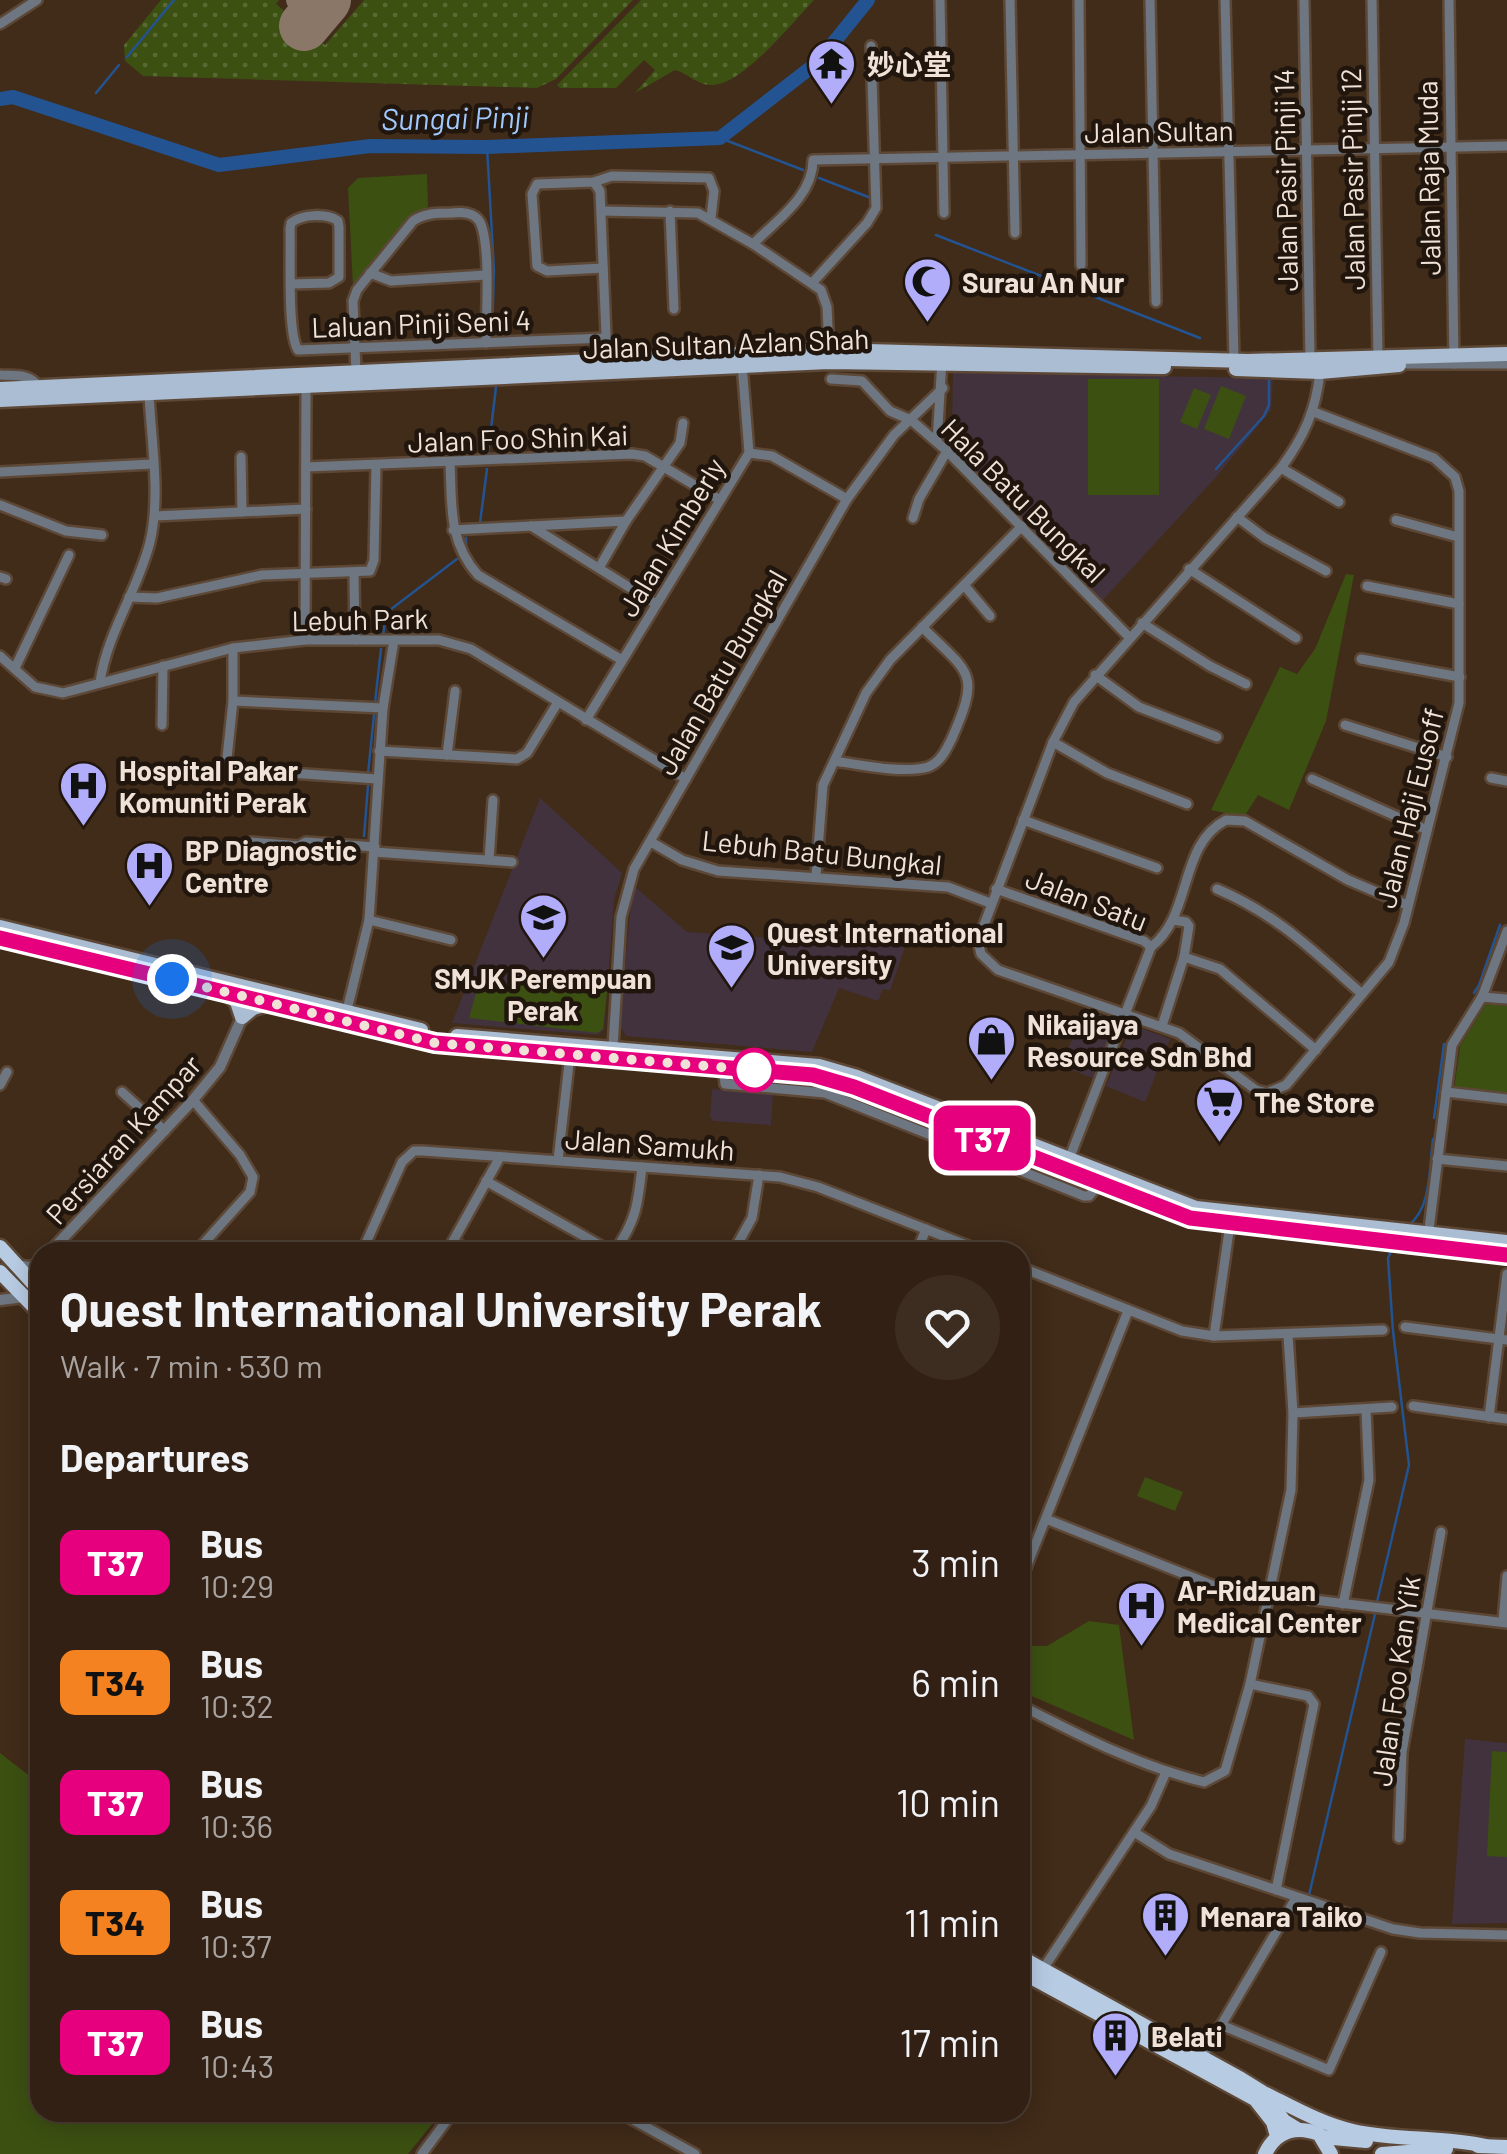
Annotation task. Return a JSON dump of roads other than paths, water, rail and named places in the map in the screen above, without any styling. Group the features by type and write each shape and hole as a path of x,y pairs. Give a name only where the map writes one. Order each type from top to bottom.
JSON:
{"highway":[{"path":"0,1247 30,1286"},
{"path":"5,1277 30,1290"},
{"path":"1030,1962 1318,2120 1346,2129 1404,2138 1486,2146"},
{"path":"1030,1976 1256,2099 1278,2136"},
{"path":"1262,2092 1284,2121 1322,2137 1507,2147"},
{"path":"1265,2154 1278,2136 1298,2129"},
{"path":"1322,2137 1331,2154"},
{"path":"1382,2154 1466,2152 1486,2146"}],"main road":[{"name":"Jalan Sultan Azlan Shah","path":"0,389 829,350 1320,372 1507,354"},
{"name":"Jalan Sultan Azlan Shah","path":"0,400 942,358 1454,360"},
{"path":"1241,360 1310,367 1320,372 1329,366 1378,358"},
{"path":"356,372 366,376 457,378"},
{"path":"0,927 435,1043 723,1067 792,1081 827,1078 1190,1218 1507,1255"},
{"path":"0,938 229,987 248,997 347,1010 436,1034 819,1066 857,1077 1196,1208 1507,1242"},
{"path":"229,987 242,1017 271,997"},
{"path":"613,1048 619,1056 647,1062"}],"street":[{"path":"0,24 37,0"},
{"path":"940,0 944,213"},
{"path":"1010,0 1015,233"},
{"path":"1078,0 1081,265"},
{"path":"1150,0 1156,302"},
{"path":"1225,0 1228,152 1241,360"},
{"name":"Jalan Pasir Pinji 14","path":"1304,0 1310,359"},
{"name":"Jalan Pasir Pinji 12","path":"1372,0 1378,358"},
{"name":"Jalan Raja Muda","path":"1449,0 1454,360"},
{"path":"813,282 876,208 871,46"},
{"name":"Jalan Sultan","path":"754,244 804,193 813,173 813,160 1507,146"},
{"path":"604,268 547,271 537,266 532,194 538,184 594,182 612,176 709,178 714,191 711,218"},
{"path":"594,182 600,191 607,359"},
{"path":"601,211 686,211 711,218 754,244 821,290 827,307 829,350"},
{"path":"670,211 674,309"},
{"path":"356,372 353,301 357,290 413,221 432,214 462,212 480,224 486,275 486,343"},
{"path":"301,217 334,218 340,227 339,278 330,283 292,284 291,223 301,217"},
{"path":"370,274 391,280 486,275"},
{"name":"Laluan Pinji Seni 4","path":"292,284 293,338 298,350 606,338"},
{"path":"664,356 734,360 743,365"},
{"path":"937,442 942,358"},
{"path":"1454,360 1507,364"},
{"name":"Jalan Kimberly","path":"586,720 749,453 743,365"},
{"name":"Jalan Haji Eusoff","path":"1314,412 1434,458 1455,477 1459,491 1460,677 1448,757 1398,943 1389,962 1286,1086 1267,1094 1178,1033 988,964 978,941 1053,742 1074,702 1281,468 1314,412 1320,372"},
{"path":"0,375 26,376 38,387"},
{"name":"Hala Batu Bungkal","path":"832,379 862,382 890,411 911,420 937,442 1129,638"},
{"path":"305,640 306,385"},
{"name":"Jalan Batu Bungkal","path":"613,1048 624,899 634,869 847,499 894,435 943,388"},
{"path":"100,682 106,652 146,555 154,516 150,393"},
{"path":"600,568 680,443 683,422"},
{"path":"913,518 919,499 947,451"},
{"path":"749,453 772,456 847,499"},
{"name":"Jalan Foo Shin Kai","path":"306,467 632,454 664,467 720,500"},
{"path":"240,458 242,512"},
{"path":"450,462 454,530 465,561 478,575 622,660"},
{"path":"0,472 152,464"},
{"path":"129,597 158,598 262,575 364,574 374,566 376,465"},
{"path":"1281,468 1339,502"},
{"path":"0,506 66,532 102,535"},
{"path":"154,516 306,509"},
{"path":"1237,516 1265,538 1326,571"},
{"path":"1396,520 1458,537"},
{"path":"454,530 626,522"},
{"path":"532,526 656,604"},
{"path":"816,876 823,786 866,693 890,660 1022,526"},
{"path":"0,656 16,668 69,555"},
{"path":"1189,569 1296,638"},
{"path":"354,574 355,640"},
{"path":"964,585 990,616"},
{"path":"1367,586 1459,604"},
{"path":"1142,623 1175,646 1246,684"},
{"path":"835,761 926,767 945,752 968,702 969,682 958,663 922,627"},
{"name":"Lebuh Park","path":"16,668 35,687 63,692 232,648 305,640 456,643 686,778"},
{"path":"347,1010 368,920 382,708 394,640"},
{"path":"232,648 228,764 238,770 377,779"},
{"path":"1360,659 1460,677"},
{"path":"162,724 163,666"},
{"path":"1095,675 1139,707 1217,737"},
{"path":"448,755 455,691"},
{"path":"233,702 382,708"},
{"path":"379,751 522,756 558,702"},
{"path":"1345,725 1448,757"},
{"path":"1053,742 1107,773 1187,804"},
{"path":"1491,778 1507,781"},
{"path":"1312,779 1427,830"},
{"path":"488,860 493,800"},
{"path":"1151,947 1173,920 1205,836 1219,824 1235,819 1348,880 1407,905"},
{"path":"1023,820 1157,868"},
{"path":"251,842 299,846 306,842 512,862"},
{"name":"Lebuh Batu Bungkal","path":"650,842 682,860 718,871 948,887 990,903"},
{"name":"Jalan Satu","path":"996,889 1144,941 1151,947 1128,1014"},
{"path":"1217,889 1278,920 1362,994"},
{"path":"368,920 450,940"},
{"path":"1162,1026 1184,957 1189,926 1173,920"},
{"path":"1446,1248 1433,1244 1428,1235 1452,1045 1482,997 1507,931"},
{"path":"1184,957 1220,968 1316,1050"},
{"name":"Persiaran Kampar","path":"59,1242 194,1100 220,1067 248,997"},
{"path":"1482,997 1507,999"},
{"path":"1097,1184 1072,1168 1067,1158 1128,1014"},
{"path":"558,1160 570,1055"},
{"path":"0,1086 7,1072"},
{"path":"122,1092 164,1130"},
{"path":"1446,1092 1507,1099"},
{"path":"194,1100 240,1155 253,1177 250,1192 205,1242"},
{"name":"Jalan Samukh","path":"367,1242 407,1155 423,1151 800,1180 959,1242"},
{"path":"453,1241 500,1156"},
{"path":"1437,1160 1507,1166"},
{"path":"619,1242 638,1211 642,1167"},
{"path":"738,1242 756,1207 758,1175"},
{"path":"486,1181 595,1242"},
{"path":"1214,1336 1230,1224"},
{"path":"920,1242 926,1229"},
{"name":"Persiaran Kampar","path":"16,1265 30,1266"},
{"path":"1030,1271 1182,1331 1214,1336 1384,1330"},
{"path":"1488,1417 1503,1340 1507,1274"},
{"path":"5,1277 0,1300 30,1292"},
{"path":"1030,1558 1128,1311"},
{"path":"1405,1328 1503,1340"},
{"path":"1030,1710 1111,1752 1166,1772 1204,1782 1225,1771 1250,1684 1292,1490 1288,1334"},
{"path":"1413,1406 1507,1420"},
{"path":"1292,1413 1392,1407"},
{"path":"1343,1604 1369,1480 1366,1410"},
{"path":"1046,1518 1211,1585 1268,1595 1505,1623 1507,1576"},
{"name":"Jalan Foo Kan Yik","path":"1398,1838 1402,1752 1440,1532"},
{"path":"1250,1684 1308,1696 1314,1704 1276,1890"},
{"path":"1043,1969 1152,1806 1166,1772"},
{"path":"1134,1832 1170,1854 1393,1929 1507,1935"},
{"path":"1203,2056 1296,1898"},
{"path":"1221,2026 1329,2070 1381,1952"},
{"path":"422,2154 446,2122"},
{"path":"637,2122 695,2154"}],"waterway":[{"path":"127,57 174,0"},
{"name":"Sungai Pinji","path":"0,99 13,97 219,165 370,146 487,147 720,138 818,62 868,0"},
{"path":"96,93 119,65"},
{"path":"720,138 803,170"},
{"path":"487,147 494,270 492,337"},
{"path":"819,178 871,198"},
{"path":"936,235 1200,338"},
{"path":"1216,469 1264,416 1269,405 1269,381"},
{"path":"488,454 496,387"},
{"path":"480,523 487,469"},
{"path":"466,538 466,549"},
{"path":"383,636 386,613 457,559"},
{"path":"375,703 381,649"},
{"path":"368,774 374,715"},
{"path":"364,836 368,786"},
{"path":"1474,993 1500,925"},
{"path":"1434,1118 1444,1044"},
{"path":"1409,1225 1426,1197 1433,1139"},
{"path":"1377,1602 1409,1465 1393,1331 1388,1258 1392,1249"},
{"path":"1309,1895 1375,1614"}],"place":[{"name":"妙心堂","path":"832,106"},
{"name":"Surau An Nur","path":"927,324"},
{"name":"Hospital Pakar Komuniti Perak","path":"84,828"},
{"name":"BP Diagnostic Centre","path":"150,908"},
{"name":"SMJK Perempuan Perak","path":"543,960"},
{"name":"Quest International University","path":"732,990"},
{"name":"Nikaijaya Resource Sdn Bhd","path":"992,1082"},
{"name":"The Store","path":"1219,1144"},
{"name":"Ar-Ridzuan Medical Center","path":"1142,1648"},
{"name":"Menara Taiko","path":"1165,1958"},
{"name":"Belati","path":"1116,2078"}]}
